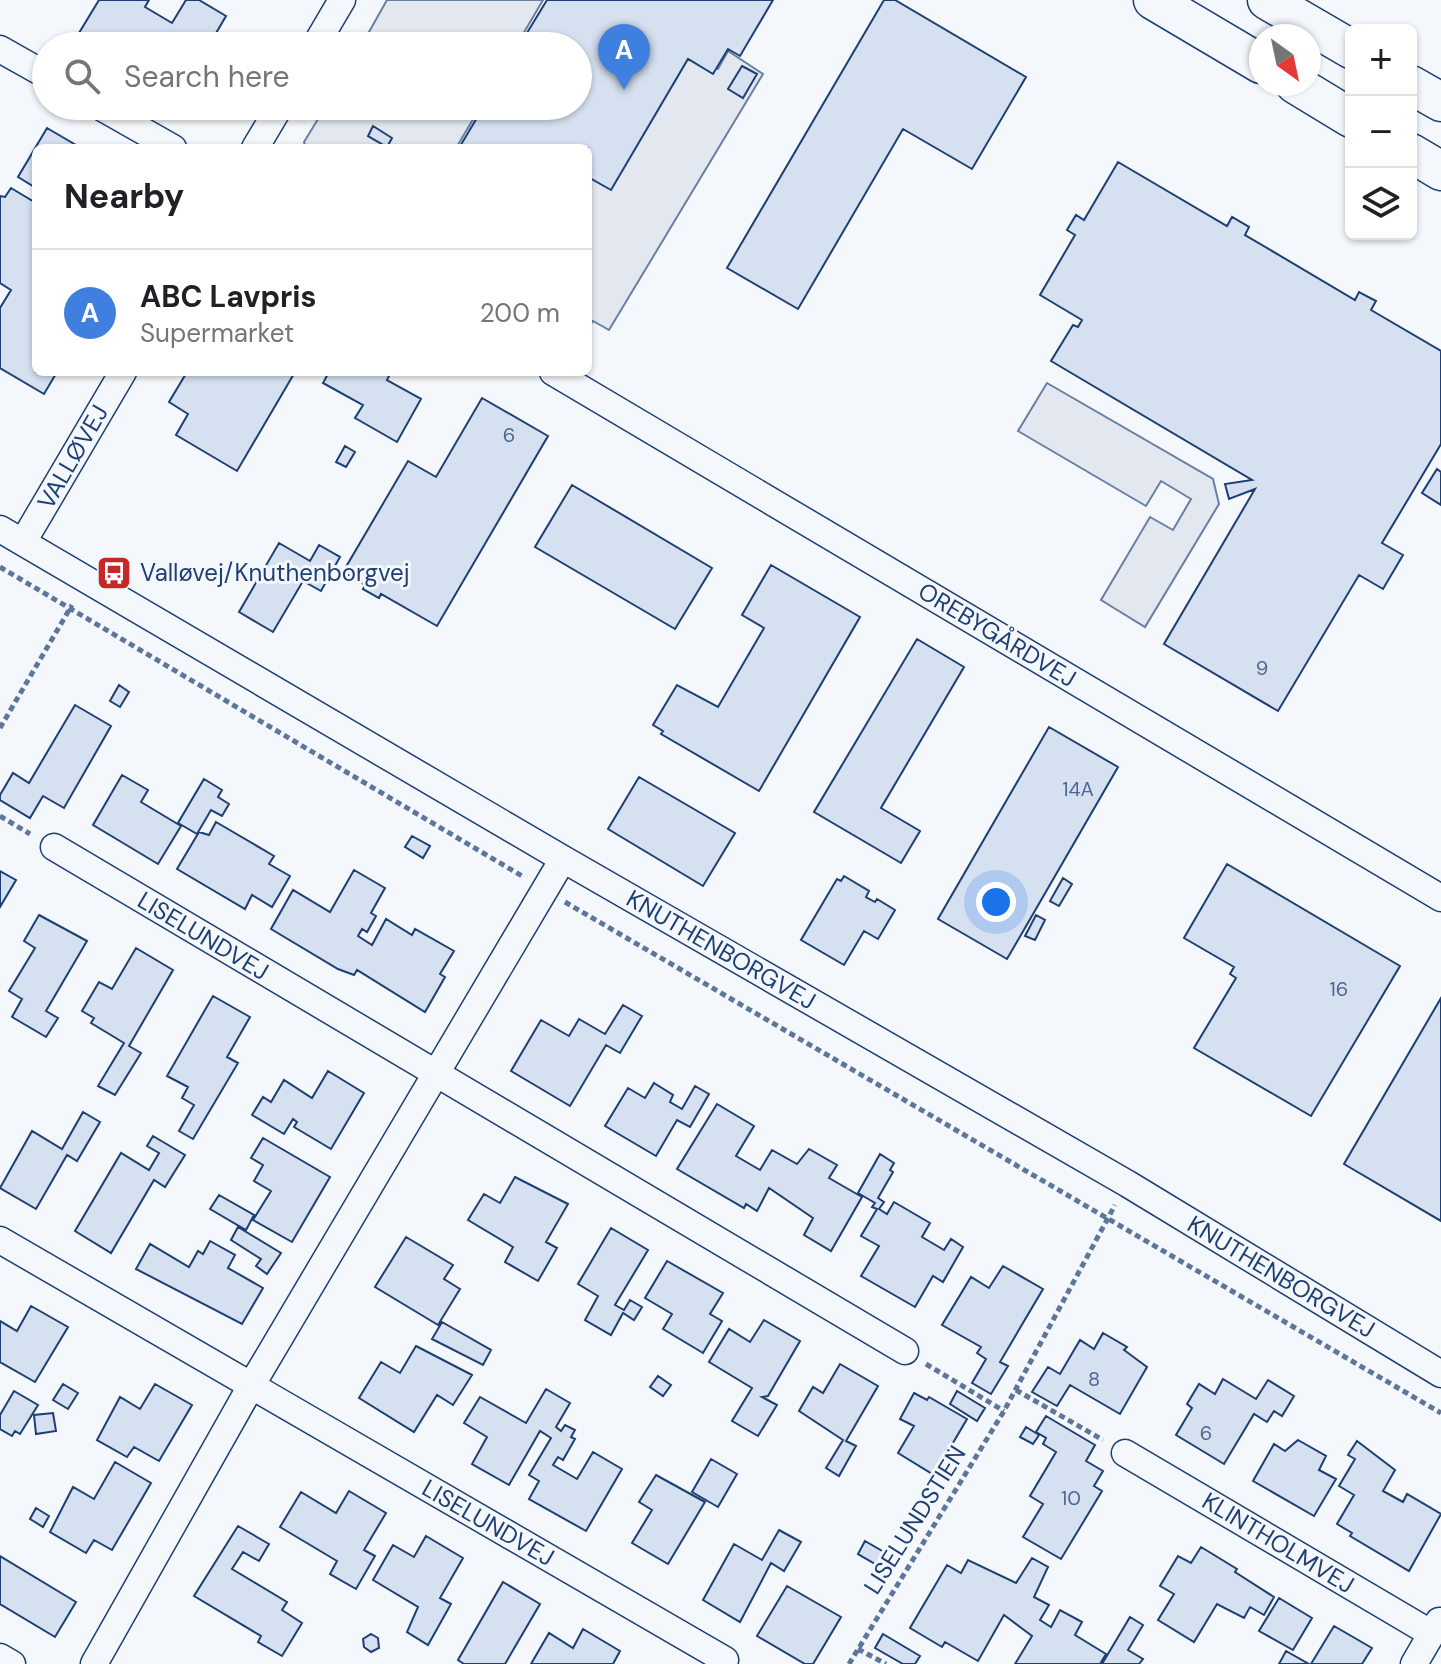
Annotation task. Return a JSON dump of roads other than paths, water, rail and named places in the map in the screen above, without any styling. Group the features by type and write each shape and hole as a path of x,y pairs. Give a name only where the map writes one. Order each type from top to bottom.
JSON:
{"main road":[{"path":"1153,0 1249,57"},
{"path":"1267,0 1345,46"},
{"path":"1417,88 1441,102"},
{"path":"1315,96 1345,114"},
{"path":"1417,157 1441,171"}],"street":[{"path":"323,32 342,0"},
{"path":"0,49 32,67"},
{"path":"124,120 166,144"},
{"path":"257,144 272,120"},
{"name":"VALLØVEJ","path":"11,536 120,376"},
{"name":"OREBYGÅRDVEJ","path":"560,376 1441,898"},
{"name":"KNUTHENBORGVEJ","path":"11,536 1128,1184 1441,1374"},
{"name":"LISELUNDVEJ","path":"54,847 905,1351"},
{"path":"94,1664 251,1386 563,859"},
{"name":"LISELUNDVEJ","path":"0,1240 725,1660"},
{"name":"KLINTHOLMVEJ","path":"1125,1453 1436,1626 1414,1664"},
{"path":"0,1657 12,1664"}],"place":[{"name":"ABC Lavpris","path":"624,90"},
{"name":"Valløvej/Knuthenborgvej","path":"114,573"}]}
